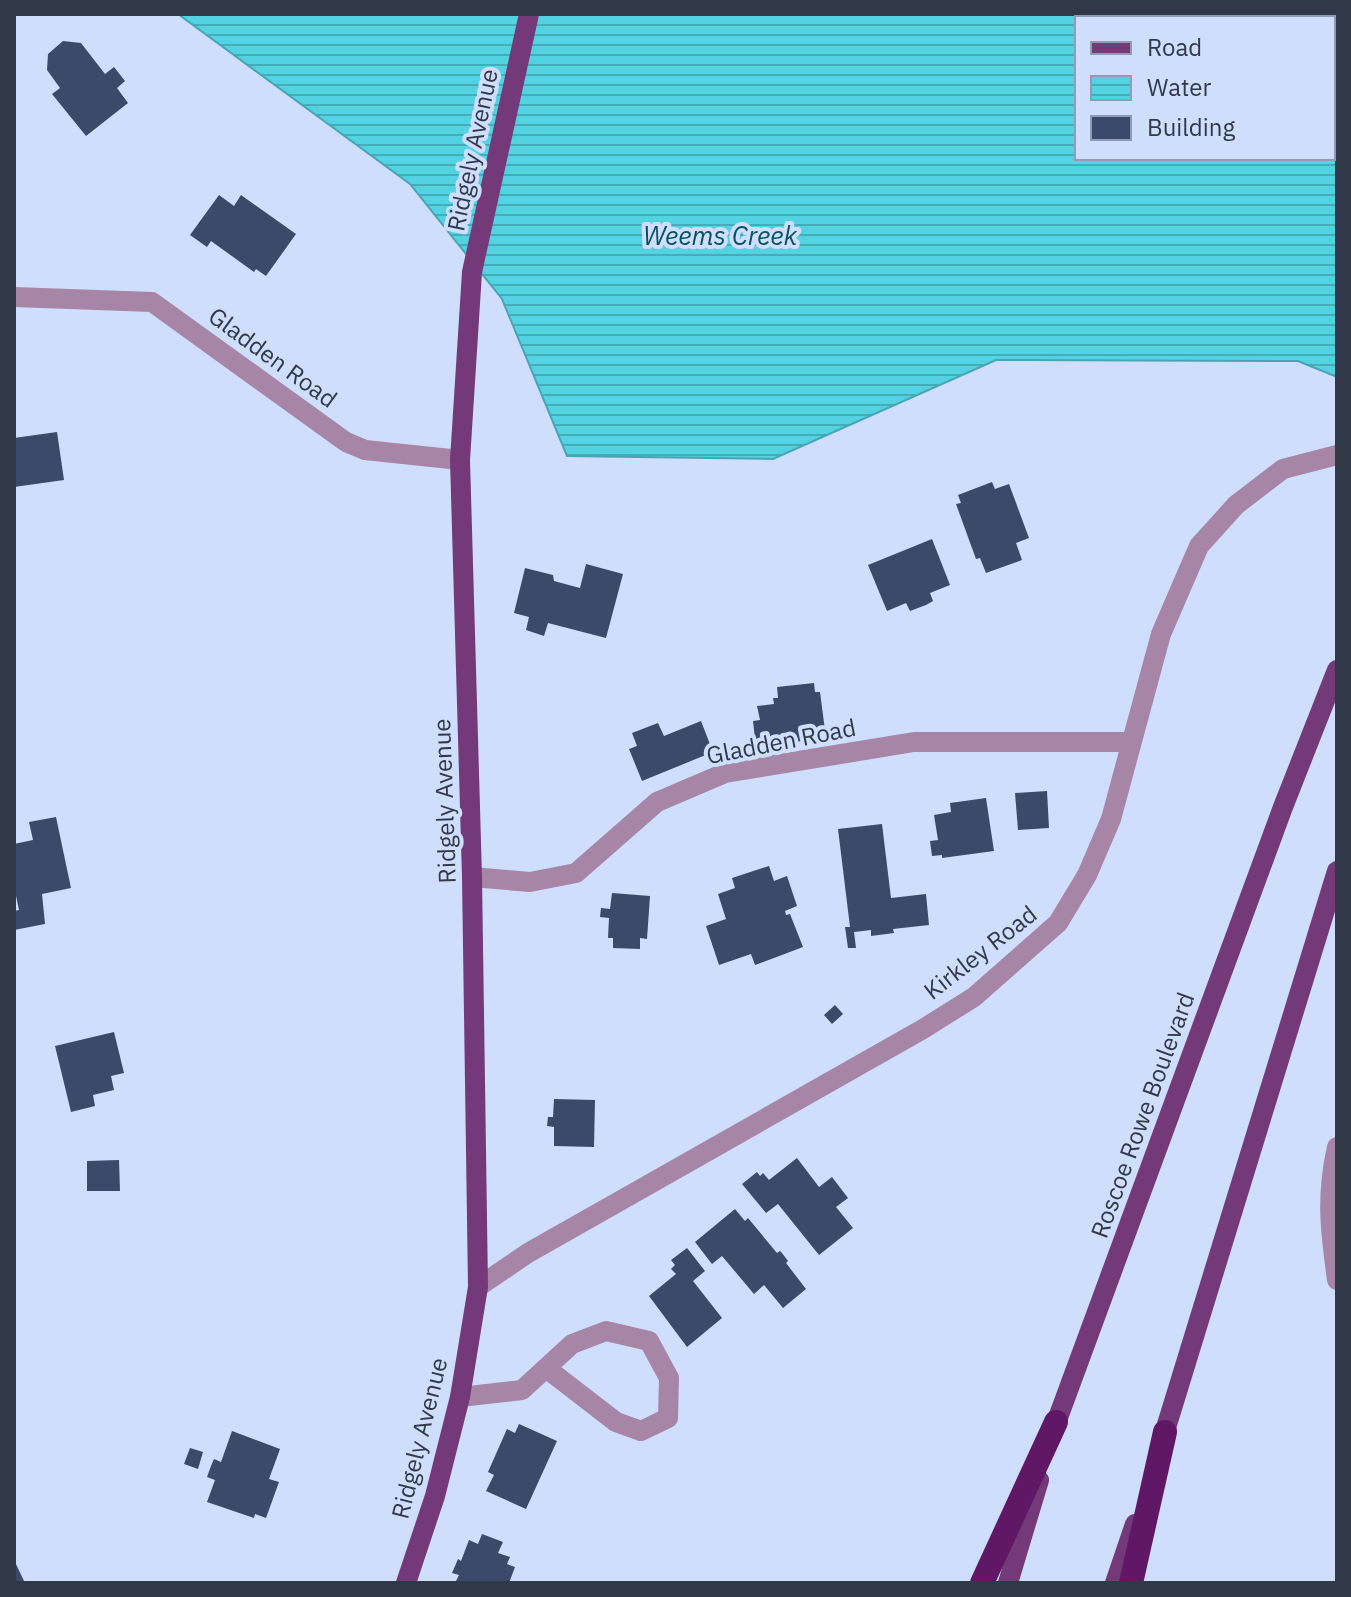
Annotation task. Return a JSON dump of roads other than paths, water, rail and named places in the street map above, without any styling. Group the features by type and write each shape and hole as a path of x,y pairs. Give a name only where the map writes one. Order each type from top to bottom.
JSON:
{"highway":[{"path":"982,1583 1056,1422"},
{"path":"1131,1583 1165,1432"}],"main road":[{"name":"Ridgely Avenue","path":"406,1583 435,1496 460,1397 478,1287 472,877 460,460 472,272 529,14"},
{"name":"Roscoe Rowe Boulevard","path":"1008,1583 1056,1422 1283,807 1337,670"},
{"path":"1115,1583 1165,1432 1337,871"}],"street":[{"name":"Gladden Road","path":"14,297 152,302 346,442 365,450 460,460"},
{"name":"Kirkley Road","path":"478,1287 528,1253 974,997 1058,923 1087,875 1111,819 1161,634 1199,546 1236,505 1283,469 1337,455"},
{"name":"Gladden Road","path":"472,877 530,882 576,873 657,802 725,773 914,742 1131,742"},
{"path":"1337,1147 1330,1178 1328,1213 1337,1280"},
{"path":"460,1397 522,1390 572,1344 606,1331 649,1341 669,1378 668,1418 641,1431 616,1422 546,1368"}],"water":[{"name":"Weems Creek","path":"178,14 1337,14 1337,377 1298,361 996,360 773,459 567,456 502,299 410,184"}]}
